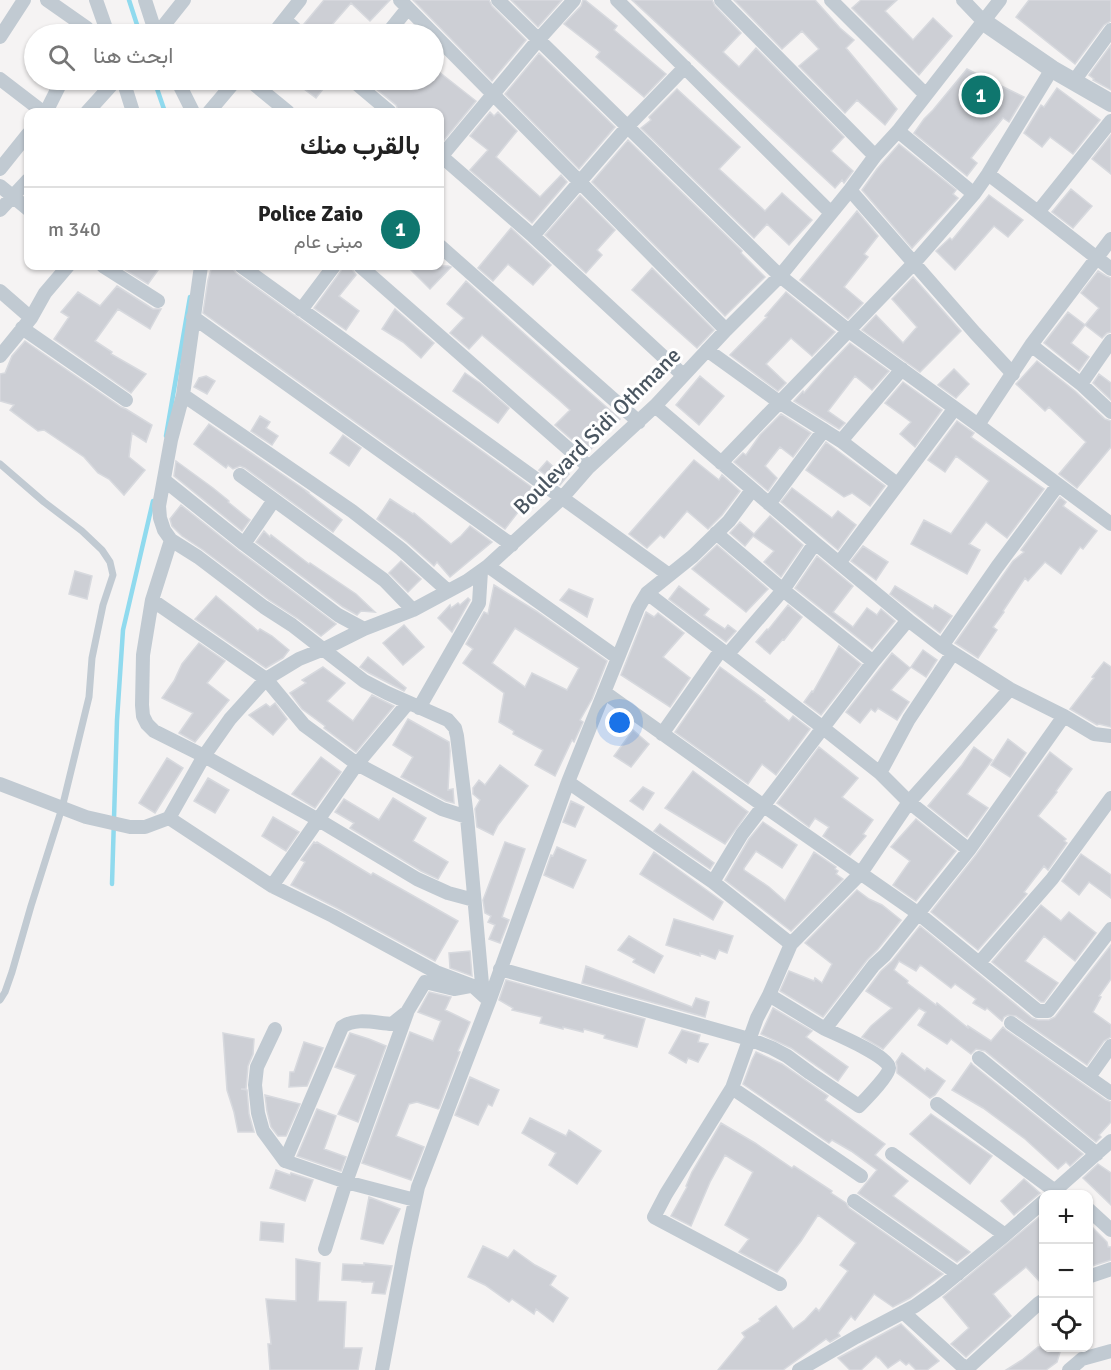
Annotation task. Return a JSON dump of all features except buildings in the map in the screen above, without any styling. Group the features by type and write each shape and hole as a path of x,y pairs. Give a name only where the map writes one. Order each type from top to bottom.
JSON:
{"street":[{"path":"0,37 24,0"},
{"path":"47,0 77,24"},
{"path":"88,24 94,0"},
{"path":"94,0 104,24"},
{"path":"145,0 153,24"},
{"path":"165,24 184,0"},
{"path":"282,24 300,0"},
{"path":"498,0 780,276 849,331 1111,524"},
{"path":"444,151 574,0"},
{"path":"616,0 831,213"},
{"path":"721,0 875,156"},
{"path":"831,0 926,95"},
{"path":"963,0 984,21 1052,69 1111,103"},
{"name":"Boulevard Sidi Othmane","path":"169,818 204,756 230,719 266,679 299,659 364,629 413,610 467,581 512,545 562,498 589,467 655,406 780,276 875,156 898,131 1000,0"},
{"path":"393,24 404,4 424,24"},
{"path":"285,20 290,24"},
{"path":"1074,81 1111,30"},
{"path":"444,44 726,330"},
{"path":"533,236 628,126 685,67"},
{"path":"721,463 914,263 974,194 1052,69"},
{"path":"0,79 39,108"},
{"path":"46,108 56,90"},
{"path":"91,108 107,90"},
{"path":"126,90 132,108"},
{"path":"182,90 191,108"},
{"path":"212,108 228,90"},
{"path":"261,90 283,108"},
{"path":"364,90 385,108"},
{"path":"1038,212 1111,121"},
{"path":"898,131 974,194"},
{"path":"0,169 24,139"},
{"path":"444,159 533,236 683,375"},
{"path":"988,174 1111,269"},
{"path":"0,210 24,185"},
{"path":"0,186 24,206"},
{"path":"850,190 1013,374"},
{"path":"978,425 1031,345 1111,239"},
{"path":"444,250 639,422"},
{"path":"0,356 27,323 45,293 65,270"},
{"path":"109,270 158,301"},
{"path":"200,270 183,395 171,441 159,506 164,530 171,540 198,557 324,649 364,681 448,720 454,728 457,736 467,817 482,993"},
{"path":"246,270 669,575"},
{"path":"301,310 331,270"},
{"path":"365,270 589,467"},
{"path":"0,291 27,323 126,400"},
{"path":"193,317 512,545"},
{"path":"1081,384 1110,344"},
{"path":"1031,345 1081,384 1111,412"},
{"path":"707,350 779,402 841,441 897,484"},
{"path":"841,441 902,369"},
{"path":"183,395 352,511 401,549 448,591"},
{"path":"655,406 839,563 947,649 1010,689 1094,734 1111,736"},
{"path":"839,563 955,408"},
{"path":"769,504 824,430"},
{"path":"240,475 384,580 413,610"},
{"path":"164,480 338,615 364,629"},
{"path":"880,773 947,649 997,567 1058,485"},
{"path":"382,1370 418,1187 482,993 500,969 568,782 638,608 646,593 693,556 729,520 752,490"},
{"path":"244,543 273,500"},
{"path":"716,533 873,662"},
{"path":"171,540 152,600 143,655 142,705 143,716 147,724 154,731 317,819 417,879 448,893 474,900"},
{"path":"662,734 725,652 783,590 815,543"},
{"path":"272,886 357,764 413,705 479,603 484,569 618,658"},
{"path":"646,593 823,727 880,773 909,802 969,850"},
{"path":"152,600 266,679 304,725 357,764 442,809 467,817"},
{"path":"713,882 742,834 873,662 908,620"},
{"path":"780,1284 654,1216 732,1088 757,1018 791,944 861,873 909,802 1010,689"},
{"path":"604,692 764,807 919,914 1038,1011 1047,1011 1111,929"},
{"path":"825,1029 874,965 919,914 969,850 1064,716"},
{"path":"568,782 713,882 791,944"},
{"path":"0,784 62,808 130,827 145,827 169,818 272,886 343,921 436,972 482,993"},
{"path":"979,963 1052,879 1111,798"},
{"path":"500,969 772,1048 859,1106 887,1074 888,1065 878,1055 825,1029 769,995"},
{"path":"325,1249 346,1182 407,1011 425,982 482,993"},
{"path":"285,1161 342,1027 358,1021 392,1024 407,1011"},
{"path":"1011,1023 1111,1093"},
{"path":"275,1029 257,1067 255,1085 258,1113 263,1131 285,1161 346,1182 415,1200"},
{"path":"1089,1077 1111,1046"},
{"path":"979,1058 1097,1154"},
{"path":"732,1088 861,1176"},
{"path":"937,1104 1056,1190 1111,1142"},
{"path":"892,1154 1005,1235"},
{"path":"854,1201 958,1274"},
{"path":"799,1370 903,1312 939,1289 1039,1205"},
{"path":"1093,1213 1111,1230"},
{"path":"1093,1276 1111,1269"},
{"path":"903,1312 966,1367 970,1366 1039,1302"},
{"path":"1069,1370 1082,1359 1111,1354"}],"lane":[{"path":"0,464 102,550 110,562 113,575 100,615 92,658 89,697 62,808 12,972 0,1000"}],"waterway":[{"path":"129,0 137,24"},
{"path":"157,90 164,108"},
{"path":"166,436 190,297"},
{"path":"112,884 117,720 123,630 153,501"}],"place":[{"name":"Police Zaio","path":"981,95"}]}
